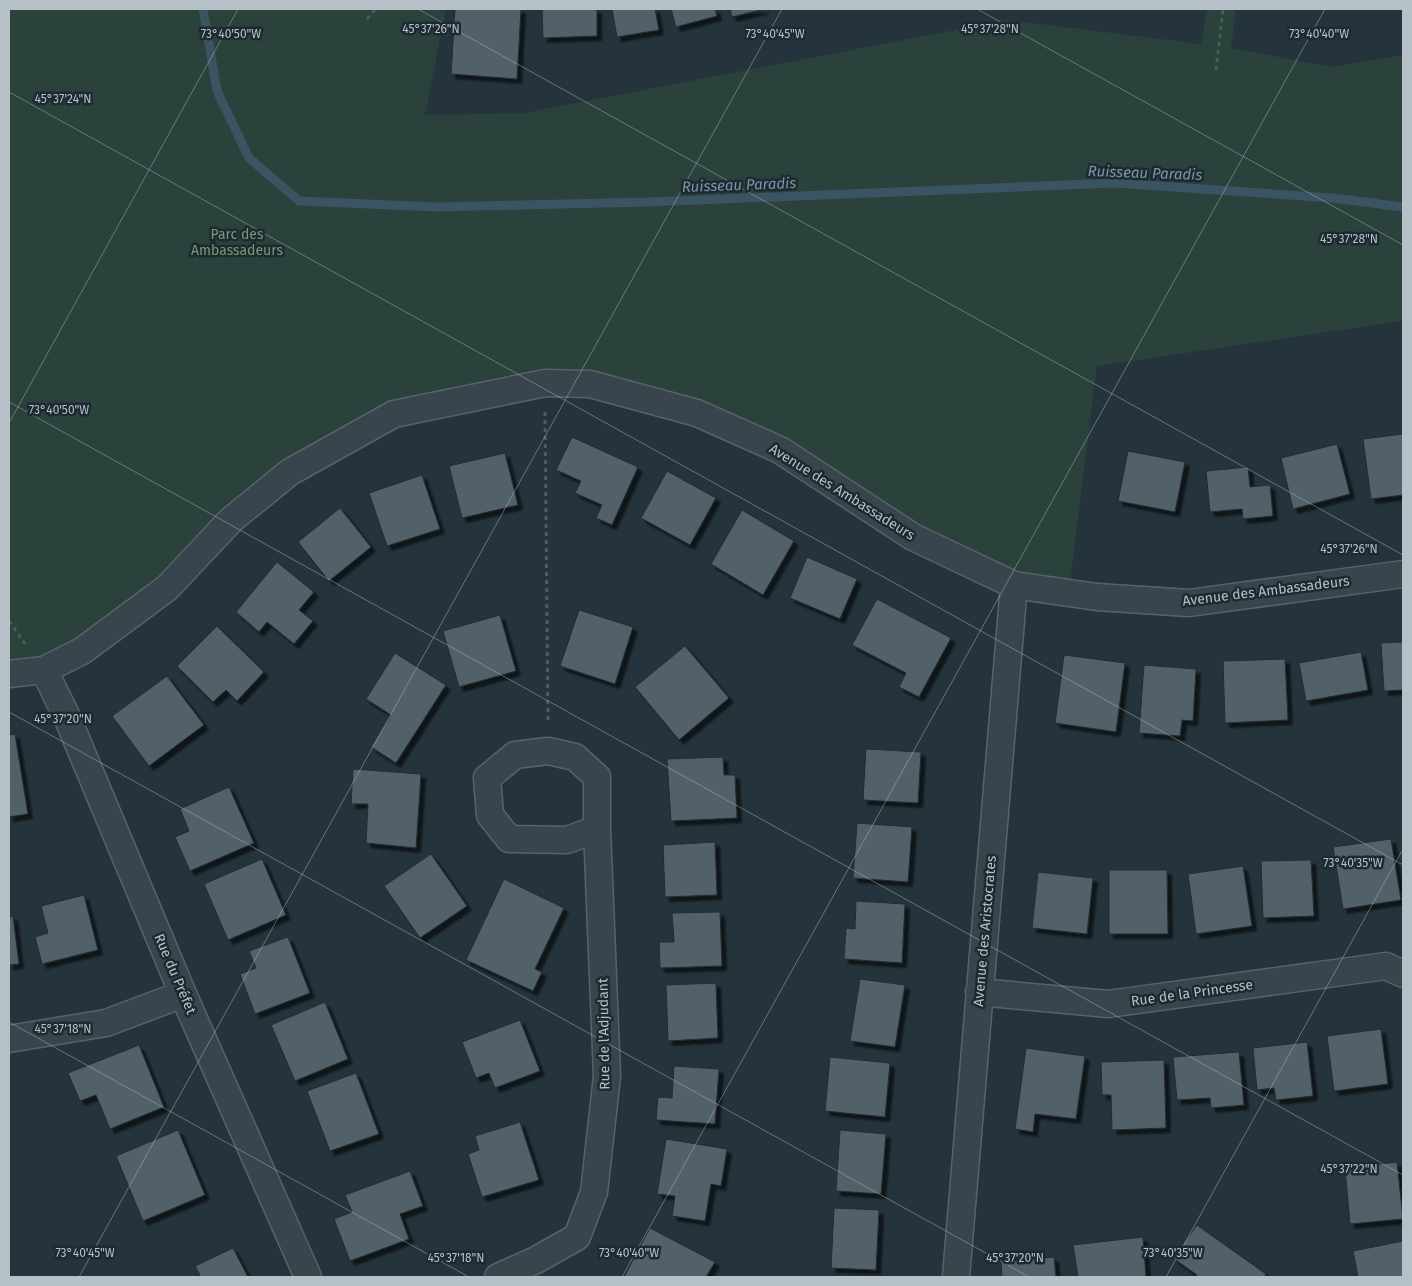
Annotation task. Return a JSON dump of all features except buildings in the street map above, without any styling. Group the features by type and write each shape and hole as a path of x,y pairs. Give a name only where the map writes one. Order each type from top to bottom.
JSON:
{"street":[{"name":"Avenue des Ambassadeurs","path":"9,674 44,670 82,650 167,588 231,520 290,472 394,414 545,383 590,384 697,413 780,450 913,537 1014,585 1097,597 1189,603 1403,574"},
{"name":"Avenue des Aristocrates","path":"956,1277 1014,585"},
{"name":"Rue du Préfet","path":"44,670 67,717 183,994 308,1277"},
{"name":"Rue de l'Adjudant","path":"498,1277 536,1260 577,1237 594,1192 607,1076 596,829 597,778 575,757 548,751 515,755 486,778 490,815 508,839 567,840 596,829"},
{"name":"Rue de la Princesse","path":"979,992 1108,1004 1386,966 1403,974"},
{"path":"9,1039 106,1023 183,994"}],"path":[{"path":"368,20 376,9"},
{"path":"1216,70 1223,9"},
{"path":"545,383 548,751"}],"green space":[{"name":"Parc des Ambassadeurs","path":"9,9 446,9 425,115 524,113 1007,20 1201,44 1207,9 1236,9 1231,48 1332,67 1403,55 1403,321 1097,366 1069,592 1014,585 780,450 590,384 394,414 283,477 82,651 9,676"}],"waterway":[{"name":"Ruisseau Paradis","path":"203,9 217,91 249,158 299,201 437,207 650,202 1116,183 1333,198 1403,207"}]}
